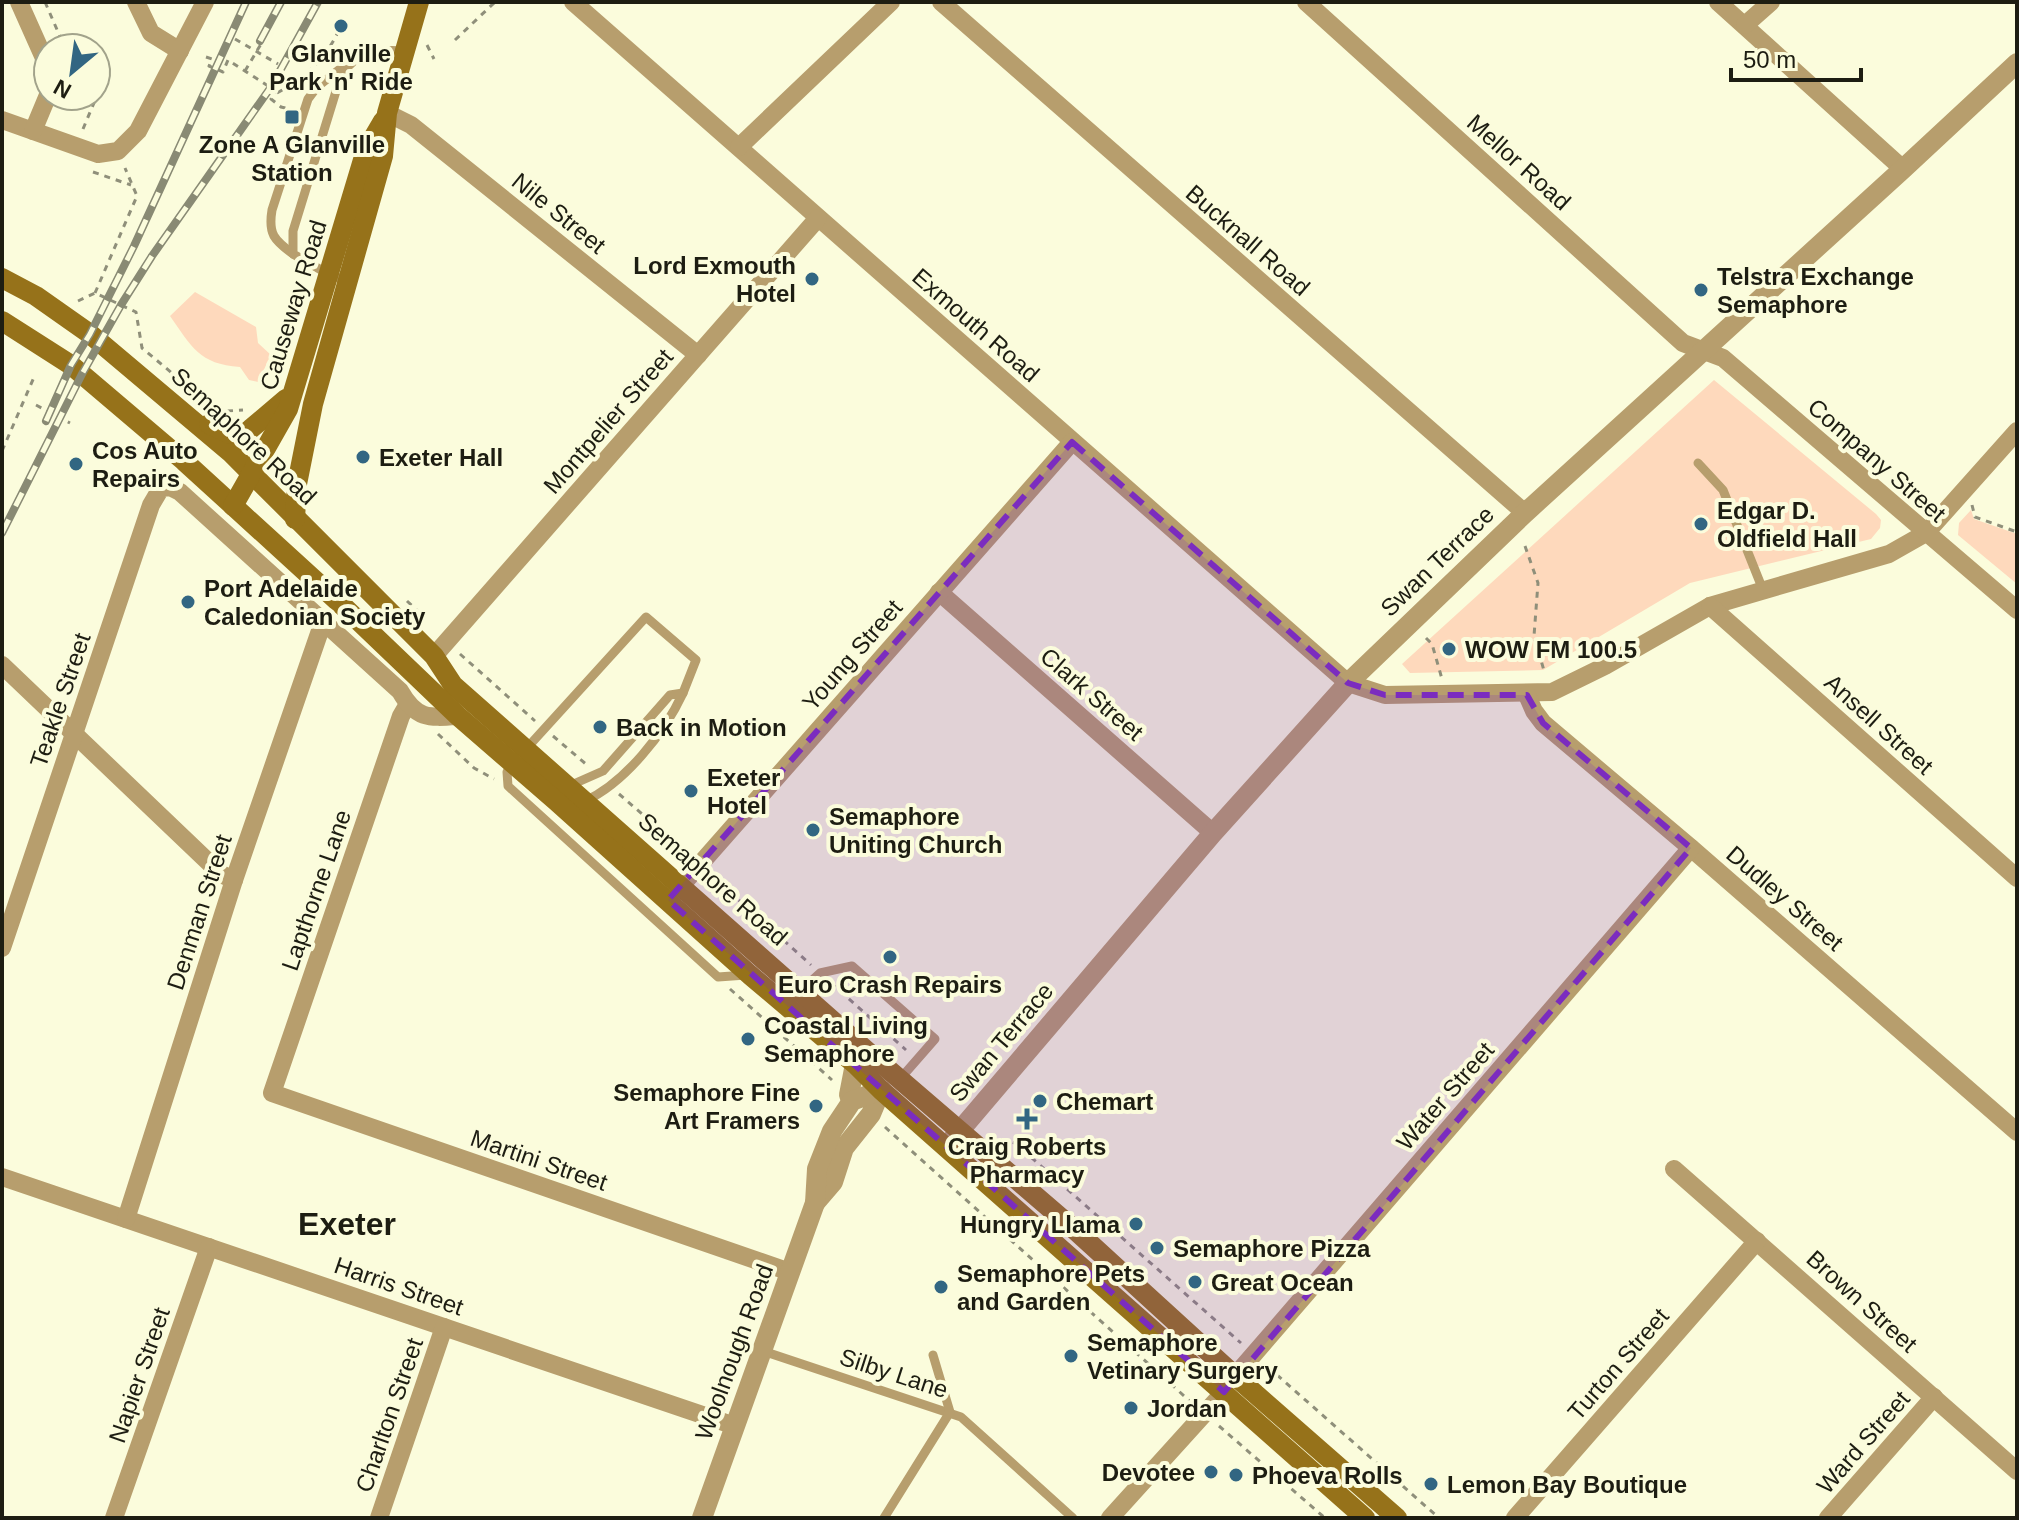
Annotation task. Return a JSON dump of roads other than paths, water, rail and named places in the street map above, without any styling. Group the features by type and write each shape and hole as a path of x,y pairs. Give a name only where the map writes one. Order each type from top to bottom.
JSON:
{"main road":[{"name":"Causeway Road","path":"255,477 288,409 383,156 387,113 419,2"},
{"name":"Causeway Road","path":"233,506 300,415 313,404 338,277"},
{"name":"Semaphore Road","path":"2,278 36,296 90,334 255,477 295,519 440,649 453,685 520,755 675,893 801,990 862,1058"},
{"name":"Semaphore Road","path":"2,321 71,365 184,461 458,716 520,755"},
{"path":"180,409 233,434 247,432 258,425 291,395"},
{"path":"295,519 297,484 313,404"},
{"name":"Semaphore Road","path":"563,793 586,801 750,975 787,1007 862,1058 900,1079 1074,1229 1230,1384 1359,1503 1397,1518"},
{"path":"862,1058 881,1090 920,1097"},
{"name":"Semaphore Road","path":"881,1090 1059,1246 1230,1384"},
{"path":"1059,1246 1074,1229"}],"street":[{"path":"19,2 32,32"},
{"path":"136,2 151,33 180,51"},
{"path":"2,120 98,154 118,151 138,131 205,2"},
{"name":"Exmouth Road","path":"573,2 1348,683"},
{"path":"739,147 891,2"},
{"name":"Bucknall Road","path":"941,2 1525,513"},
{"name":"Mellor Road","path":"1306,2 1683,343 1703,351"},
{"path":"1718,2 1903,169"},
{"path":"1745,25 1771,2"},
{"name":"Swan Terrace","path":"946,1147 1213,833 1348,683 1525,513 2017,63"},
{"path":"33,131 41,112"},
{"name":"Nile Street","path":"387,113 411,125 698,355"},
{"name":"Montpelier Street","path":"440,649 818,218"},
{"name":"Company Street","path":"1703,351 1727,361 2017,610"},
{"path":"1348,683 1385,695 1527,695 1552,692 1605,666 1710,606 1889,554 1926,533 2017,431"},
{"name":"Young Street","path":"675,893 1072,442"},
{"path":"184,461 180,492 340,635 400,691 408,704 427,718 458,716"},
{"name":"Teakle Street","path":"2,948 155,495 161,488 170,487 180,492"},
{"name":"Clark Street","path":"939,592 1213,833"},
{"path":"340,635 343,606"},
{"name":"Ansell Street","path":"1710,606 2017,878"},
{"name":"Denman Street","path":"126,1219 234,880 323,622"},
{"path":"2,665 221,874 234,880"},
{"name":"Dudley Street","path":"1527,695 1543,723 2017,1132"},
{"name":"Lapthorne Lane","path":"272,1093 401,716 408,704"},
{"name":"Water Street","path":"1110,1518 1204,1414 1691,848"},
{"name":"Woolnough Road","path":"702,1518 815,1203 817,1169 832,1131 850,1098 862,1058"},
{"path":"850,1098 881,1090"},
{"name":"Woolnough Road","path":"815,1203 833,1182 849,1141 871,1114 881,1090"},
{"name":"Martini Street","path":"272,1093 790,1272"},
{"name":"Brown Street","path":"1674,1169 2017,1471"},
{"name":"Harris Street","path":"2,1177 735,1426"},
{"name":"Turton Street","path":"1515,1518 1757,1241"},
{"name":"Napier Street","path":"114,1518 209,1247"},
{"name":"Charlton Street","path":"379,1518 444,1327"},
{"name":"Ward Street","path":"1828,1518 1934,1397"}],"lane":[{"path":"338,277 293,254 277,242 269,226 272,210 308,99 317,87 351,60 374,51 405,51"},
{"path":"293,254 293,231 327,116 341,75 351,60"},
{"path":"1698,463 1723,490 1763,590"},
{"path":"586,801 610,787 671,720 696,660 646,617 520,755 507,772 508,786 718,977 750,975"},
{"path":"563,793 597,774 670,695 683,693"},
{"path":"787,1007 820,973 852,966 935,1039 900,1079"},
{"name":"Silby Lane","path":"763,1351 961,1417 1073,1518"},
{"path":"884,1518 950,1412 933,1355"}],"railway":[{"path":"46,421 71,365 134,246 246,2"},
{"path":"260,41 281,2"},
{"path":"2,533 82,374 121,305 271,87 318,2"}],"place":[{"name":"Glanville Park 'n' Ride","path":"341,26"},
{"name":"Zone A Glanville Station","path":"292,117"},
{"name":"Lord Exmouth Hotel","path":"812,279"},
{"name":"Telstra Exchange Semaphore","path":"1701,290"},
{"name":"Exeter Hall","path":"363,457"},
{"name":"Cos Auto Repairs","path":"76,464"},
{"name":"Edgar D. Oldfield Hall","path":"1701,524"},
{"name":"Port Adelaide Caledonian Society","path":"188,602"},
{"name":"WOW FM 100.5","path":"1449,649"},
{"name":"Back in Motion","path":"600,727"},
{"name":"Exeter Hotel","path":"691,791"},
{"name":"Semaphore Uniting Church","path":"813,830"},
{"name":"Euro Crash Repairs","path":"890,957"},
{"name":"Coastal Living Semaphore","path":"748,1039"},
{"name":"Chemart","path":"1040,1101"},
{"name":"Semaphore Fine Art Framers","path":"816,1106"},
{"name":"Craig Roberts Pharmacy","path":"1027,1119"},
{"name":"Hungry Llama","path":"1136,1224"},
{"name":"Semaphore Pizza","path":"1157,1248"},
{"name":"Great Ocean","path":"1195,1282"},
{"name":"Semaphore Pets and Garden","path":"941,1287"},
{"name":"Semaphore Vetinary Surgery","path":"1071,1356"},
{"name":"Jordan","path":"1131,1408"},
{"name":"Devotee","path":"1211,1472"},
{"name":"Phoeva Rolls","path":"1236,1475"},
{"name":"Lemon Bay Boutique","path":"1431,1484"}],"district":[{"name":"Exeter","path":"347,1224"}]}
